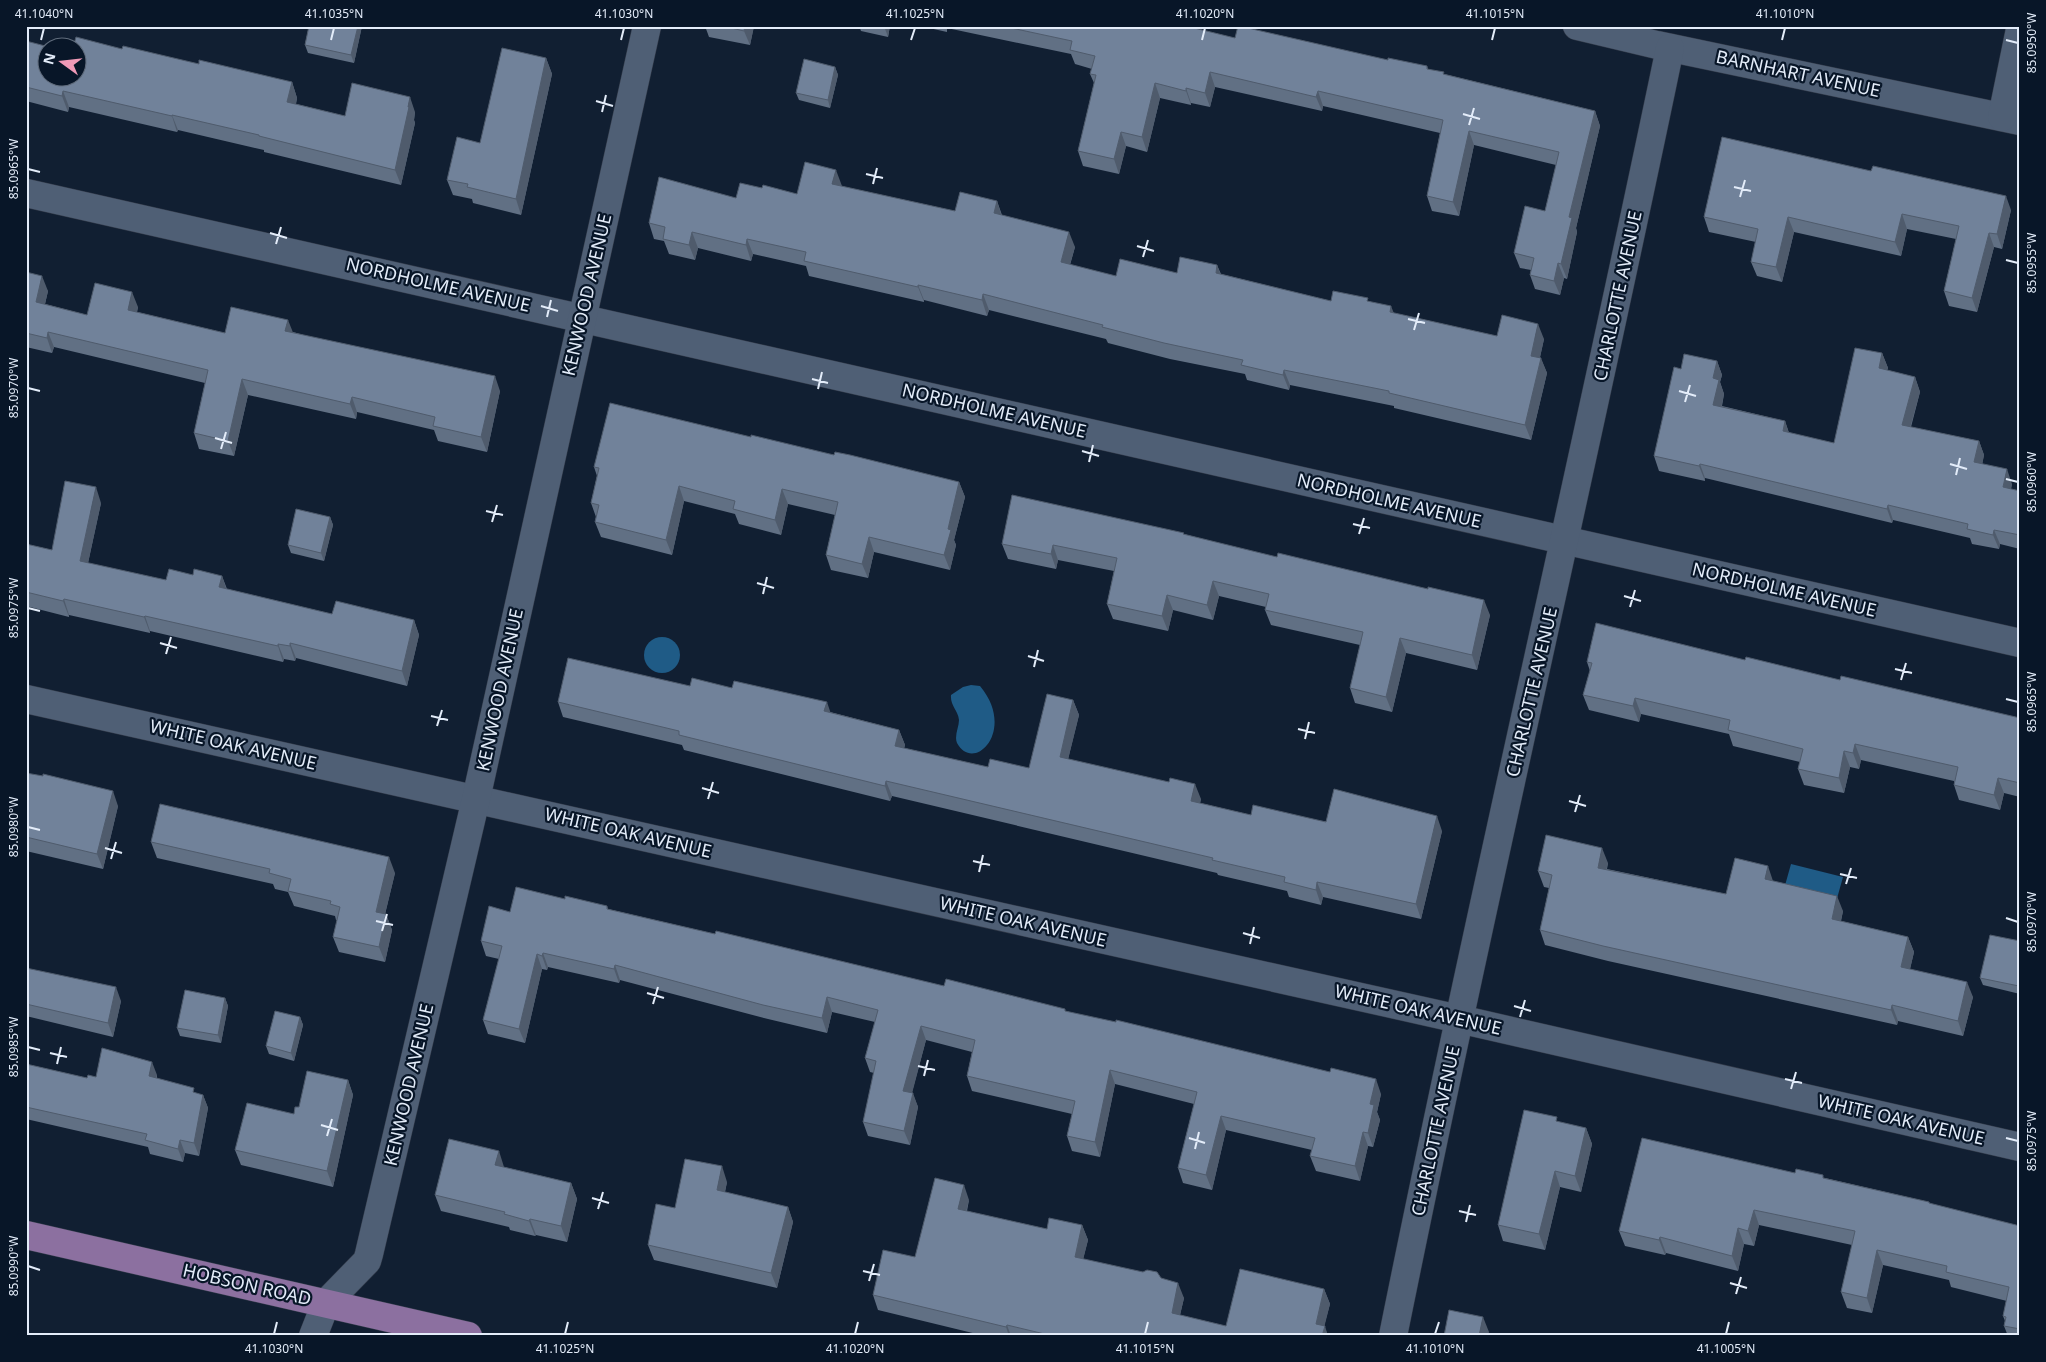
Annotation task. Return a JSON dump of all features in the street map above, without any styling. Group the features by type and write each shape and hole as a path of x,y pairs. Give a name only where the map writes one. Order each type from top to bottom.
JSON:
{"main road":[{"name":"HOBSON ROAD","path":"26,1235 468,1336"}],"street":[{"name":"KENWOOD AVENUE","path":"313,1336 326,1303 367,1261 370,1254 476,799 647,26"},
{"name":"BARNHART AVENUE","path":"1577,26 1670,48 2011,119"},
{"path":"2011,119 2020,29"},
{"name":"CHARLOTTE AVENUE","path":"1393,1336 1459,1019 1565,542 1670,48"},
{"name":"NORDHOLME AVENUE","path":"26,193 582,317 1565,542 2020,643"},
{"name":"WHITE OAK AVENUE","path":"26,699 1459,1019 2020,1147"}],"water":[{"path":"662,637 669,638 675,642 679,648 679,662 675,668 669,672 662,673 655,672 649,668 645,662 644,655 645,648 649,642 655,638"},
{"path":"971,685 980,686 990,702 994,718 993,732 989,743 982,750 973,753 964,751 957,743 956,737 959,720 951,699 951,695 963,687"},
{"path":"1791,864 1843,877 1836,902 1784,889"}],"building":[{"path":"309,26 358,26 351,55 305,45"},
{"path":"723,26 745,26 744,31"},
{"path":"1002,26 1186,26 1235,38 1239,26 1388,60 1388,58 1427,66 1427,69 1444,72 1443,74 1595,111 1569,217 1572,218 1561,264 1558,263 1554,281 1530,275 1534,258 1514,253 1525,206 1545,211 1559,152 1469,131 1453,202 1427,196 1443,120 1318,91 1316,97 1210,72 1205,93 1186,88 1186,91 1155,83 1142,137 1121,132 1114,159 1078,151 1096,75 1090,74 1095,56 1070,50 1072,41"},
{"path":"88,40 122,49 123,46 199,64 199,60 292,82 287,102 345,116 352,83 410,97 395,170 172,115 63,91 62,96 26,87 26,41 38,44 38,88 88,88"},
{"path":"502,48 546,58 516,199 467,187 468,184 447,180 457,137 480,143"},
{"path":"804,59 835,67 828,100 796,93"},
{"path":"1722,137 1871,171 1873,166 2006,196 1997,234 1989,233 1972,298 1944,291 1959,226 1902,214 1895,242 1788,217 1776,267 1751,262 1758,229 1704,217"},
{"path":"805,162 836,170 832,184 955,211 960,192 997,201 994,213 1069,232 1061,262 1116,276 1120,259 1177,273 1180,257 1217,265 1216,273 1331,301 1333,291 1368,298 1367,301 1391,306 1390,312 1497,336 1502,315 1538,324 1531,356 1541,358 1525,425 1389,393 1389,391 1284,370 1283,375 1241,365 1243,360 1164,343 983,294 982,300 804,261 806,252 747,239 746,245 692,232 689,245 663,239 665,227 649,223 659,177 736,198 740,183 762,188 763,185 797,194"},
{"path":"26,272 42,276 36,302 87,315 95,283 132,292 128,310 225,333 231,307 288,320 285,331 495,376 481,437 433,426 435,417 352,397 350,404 242,379 228,441 194,433 208,370 48,332 47,338 26,333"},
{"path":"1855,348 1882,353 1879,368 1915,377 1902,425 1979,441 1974,462 2007,469 2003,487 2020,491 2020,535 1994,530 1993,535 1967,529 1968,524 1888,505 1887,509 1700,464 1699,466 1654,456 1674,367 1681,369 1684,354 1717,361 1713,378 1719,380 1713,405 1785,421 1783,431 1834,443"},
{"path":"610,403 834,455 835,452 850,455 959,482 948,529 951,530 944,555 869,537 862,564 826,555 838,502 782,489 775,520 733,509 735,501 679,486 666,540 595,522 599,505 591,503 599,468 594,467"},
{"path":"65,481 96,487 80,561 166,580 169,569 193,575 194,569 222,576 219,587 332,614 336,601 414,620 402,671 290,643 290,646 278,644 278,646 26,592 26,544 52,550"},
{"path":"1012,495 1184,533 1277,557 1278,553 1428,589 1428,587 1484,600 1472,655 1400,638 1386,697 1350,688 1363,632 1265,610 1269,594 1213,581 1207,605 1167,595 1162,616 1107,604 1117,558 1053,545 1051,554 1002,544"},
{"path":"296,509 330,517 321,553 288,545"},
{"path":"1596,623 1745,660 1746,657 1840,680 1841,676 2020,718 2020,783 1998,778 1994,795 1954,785 1958,767 1855,744 1853,753 1844,751 1839,778 1798,769 1803,749 1728,730 1730,720 1635,698 1633,706 1583,695 1592,663 1587,662"},
{"path":"568,658 690,686 692,678 732,688 734,681 827,702 824,711 899,730 895,746 988,767 990,759 1029,768 1047,694 1073,700 1060,757 1169,782 1170,778 1195,784 1191,801 1251,815 1253,805 1326,822 1334,789 1437,816 1416,904 1317,882 1316,890 1284,882 1285,877 1212,860 1213,858 886,781 885,786 679,735 679,731 558,702"},
{"path":"26,773 43,776 43,774 113,791 97,854 26,837"},
{"path":"160,804 389,857 376,912 386,914 379,947 333,937 340,907 330,904 331,901 288,891 291,879 269,873 270,869 151,842"},
{"path":"1546,835 1602,848 1598,868 1726,894 1735,858 1768,866 1765,879 1837,896 1832,919 1908,937 1901,967 1967,982 1958,1021 1892,1005 1891,1010 1603,946 1540,930 1552,875 1538,871"},
{"path":"516,887 565,899 565,896 607,906 607,909 715,934 716,931 944,986 946,979 1065,1009 1065,1011 1116,1022 1116,1020 1330,1072 1331,1068 1376,1079 1370,1104 1374,1105 1368,1133 1363,1132 1355,1166 1310,1156 1315,1138 1221,1116 1206,1175 1178,1168 1197,1092 1110,1070 1095,1142 1067,1136 1075,1101 967,1076 975,1040 921,1026 903,1091 913,1093 904,1131 863,1122 876,1061 865,1058 878,1010 827,997 822,1018 763,1005 615,965 614,969 543,953 542,956 537,954 519,1029 483,1020 502,946 481,941 489,906 510,912"},
{"path":"1990,935 2020,941 2019,986 1980,978"},
{"path":"26,968 116,987 108,1023 26,1004"},
{"path":"185,990 225,998 218,1035 177,1028"},
{"path":"275,1011 300,1017 291,1053 266,1046"},
{"path":"102,1048 152,1062 149,1076 194,1088 193,1092 203,1095 194,1143 180,1140 178,1149 145,1140 147,1134 26,1107 26,1064 87,1078 88,1075 96,1077"},
{"path":"307,1071 348,1080 327,1171 235,1150 247,1103 294,1114 295,1107 299,1107"},
{"path":"1524,1110 1557,1117 1556,1121 1586,1128 1575,1176 1555,1171 1539,1234 1498,1225"},
{"path":"1642,1138 1795,1173 1796,1169 1823,1175 1823,1178 1929,1202 2020,1226 2020,1329 2004,1326 2006,1317 2003,1316 2009,1287 1946,1272 1947,1266 1877,1250 1867,1298 1841,1292 1855,1231 1754,1210 1748,1231 1738,1228 1732,1256 1660,1237 1659,1240 1619,1231"},
{"path":"449,1139 499,1151 495,1165 571,1183 561,1226 530,1219 529,1221 504,1214 505,1212 435,1195"},
{"path":"685,1159 722,1166 717,1190 788,1207 771,1273 648,1245 656,1204 675,1208"},
{"path":"935,1178 964,1185 958,1209 1047,1229 1049,1218 1082,1225 1075,1257 1143,1272 1147,1270 1157,1272 1161,1278 1178,1283 1172,1313 1226,1326 1240,1269 1324,1289 1316,1324 1325,1326 1322,1336 1053,1336 1007,1325 1006,1327 873,1295 883,1250 915,1257"},
{"path":"1449,1310 1483,1317 1479,1336 1444,1336"}]}
